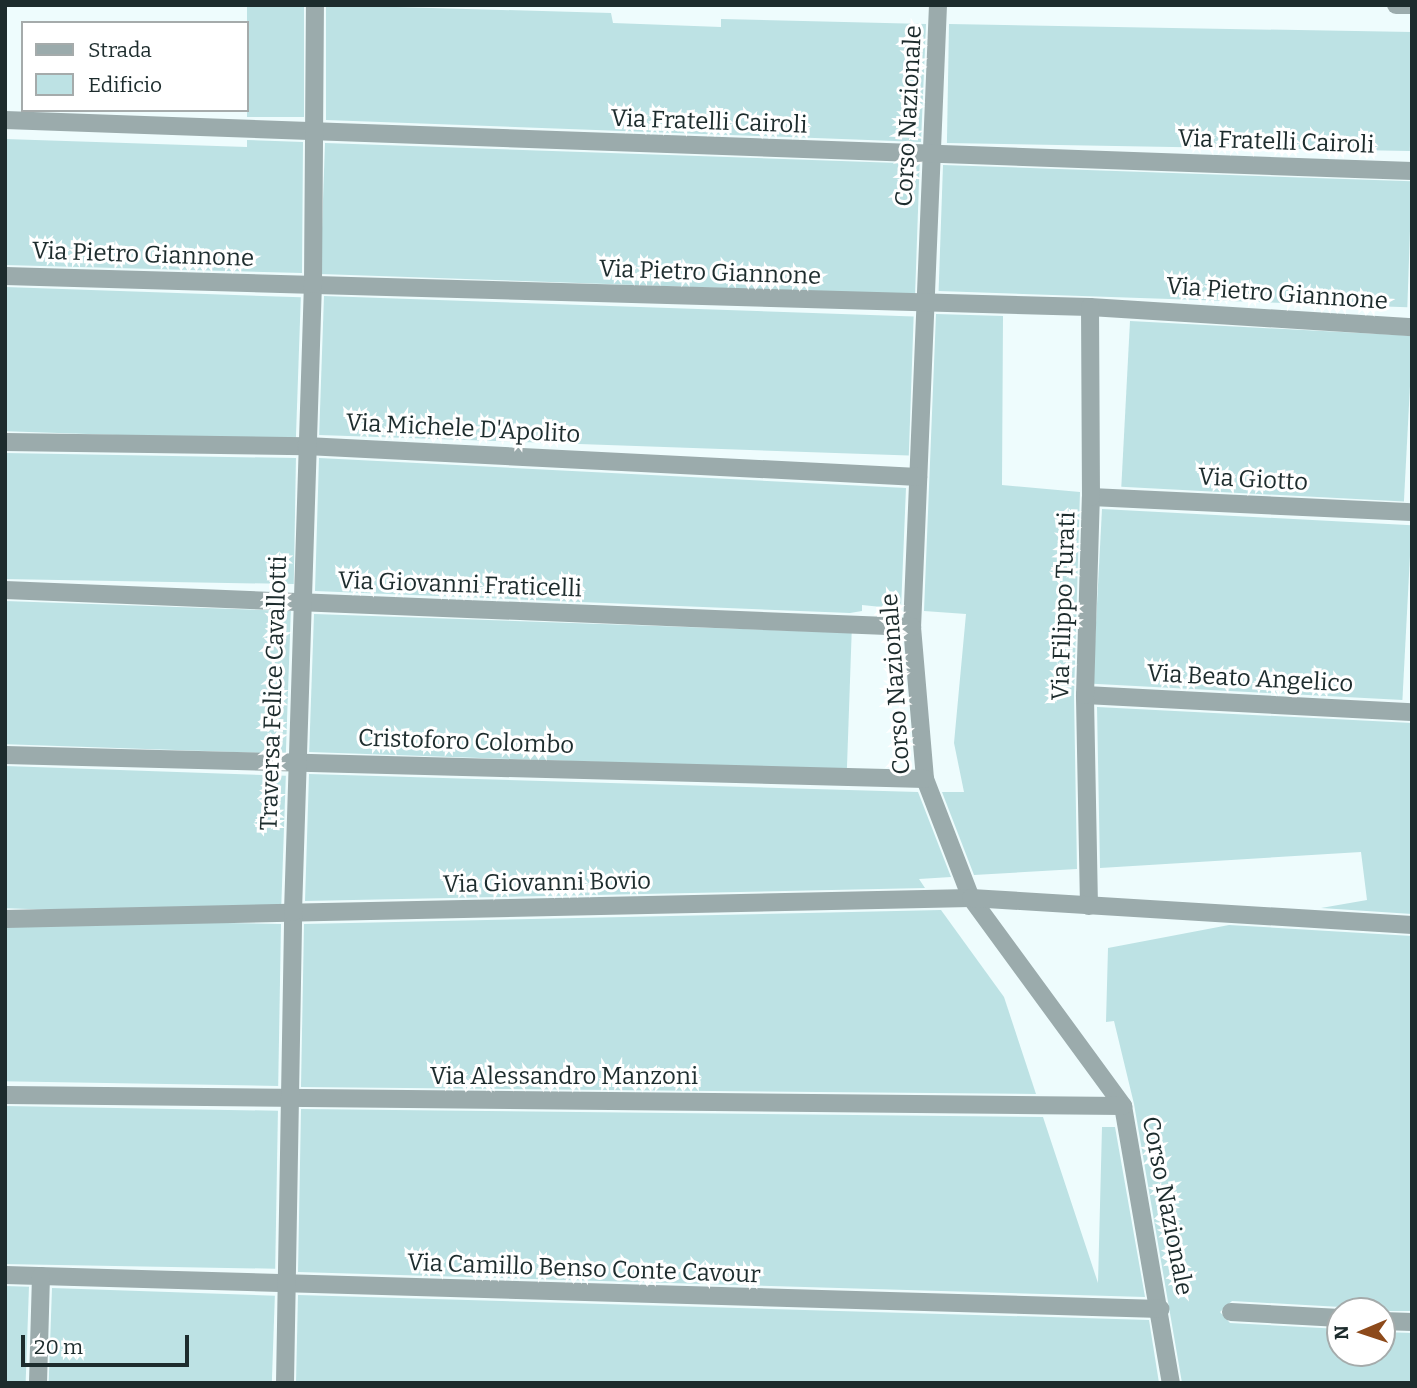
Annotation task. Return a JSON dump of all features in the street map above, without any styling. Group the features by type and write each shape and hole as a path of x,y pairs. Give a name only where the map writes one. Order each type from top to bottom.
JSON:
{"street":[{"name":"Traversa Felice Cavallotti","path":"285,1383 289,1286 293,912 313,284 315,5"},
{"name":"Corso Nazionale","path":"938,5 912,627 925,779 971,898 1122,1106 1161,1309 1171,1383"},
{"path":"1396,5 1412,5"},
{"name":"Via Fratelli Cairoli","path":"5,120 1412,171"},
{"name":"Via Pietro Giannone","path":"5,276 1090,307 1412,327"},
{"name":"Via Filippo Turati","path":"1089,906 1085,695 1091,497 1090,307"},
{"name":"Via Michele D'Apolito","path":"5,442 306,446 918,477"},
{"name":"Via Giotto","path":"1091,497 1412,512"},
{"name":"Via Giovanni Fraticelli","path":"5,590 912,627"},
{"name":"Via Beato Angelico","path":"1085,695 1412,712"},
{"name":"Cristoforo Colombo","path":"5,755 925,779"},
{"name":"Via Giovanni Bovio","path":"5,919 971,898 1412,925"},
{"name":"Via Alessandro Manzoni","path":"5,1095 1122,1106"},
{"name":"Via Camillo Benso Conte Cavour","path":"5,1275 289,1286 1161,1309"},
{"path":"38,1383 41,1276"},
{"path":"1231,1312 1326,1317"}],"building":[{"path":"247,5 304,5 304,117 247,117"},
{"path":"326,5 611,13 613,23 721,27 721,19 926,24 921,142 326,120"},
{"path":"949,24 1412,32 1410,151 947,143"},
{"path":"5,139 247,147 247,140 303,142 302,273 5,265"},
{"path":"325,143 920,164 915,295 320,274"},
{"path":"943,165 1412,181 1407,307 939,291"},
{"path":"5,287 301,297 296,441 5,431"},
{"path":"324,296 914,317 909,456 319,435"},
{"path":"936,314 1003,316 1002,485 1080,492 1074,695 1077,869 974,875 942,792 964,792 954,743 966,614 924,611"},
{"path":"1130,321 1412,336 1404,502 1121,487"},
{"path":"5,453 296,458 294,584 5,579"},
{"path":"319,458 906,488 901,609 862,605 862,611 850,613 315,591"},
{"path":"1102,509 1412,525 1402,700 1093,684"},
{"path":"5,601 291,611 286,754 5,744"},
{"path":"314,614 852,633 847,771 309,752"},
{"path":"1097,707 1412,723 1412,914 1321,908 1367,900 1361,852 1100,868"},
{"path":"5,766 286,776 281,918 5,908"},
{"path":"309,774 918,792 951,877 919,879 925,888 305,901"},
{"path":"941,910 1004,997 1036,1094 301,1087 304,924"},
{"path":"5,919 281,924 278,1086 5,1081"},
{"path":"1229,925 1412,936 1412,1311 1396,1311 1396,1297 1326,1297 1326,1306 1232,1301 1220,1312 1230,1323 1326,1328 1326,1367 1396,1367 1396,1332 1412,1333 1412,1383 1182,1383 1134,1104 1114,1021 1106,1022 1108,948"},
{"path":"5,1106 278,1111 275,1269 5,1264"},
{"path":"301,1109 1043,1117 1098,1283 1102,1127 1115,1127 1145,1297 298,1272"},
{"path":"5,1286 29,1287 26,1383 5,1383"},
{"path":"52,1288 275,1296 272,1383 49,1383"},
{"path":"298,1295 1149,1320 1159,1383 296,1383"}]}
